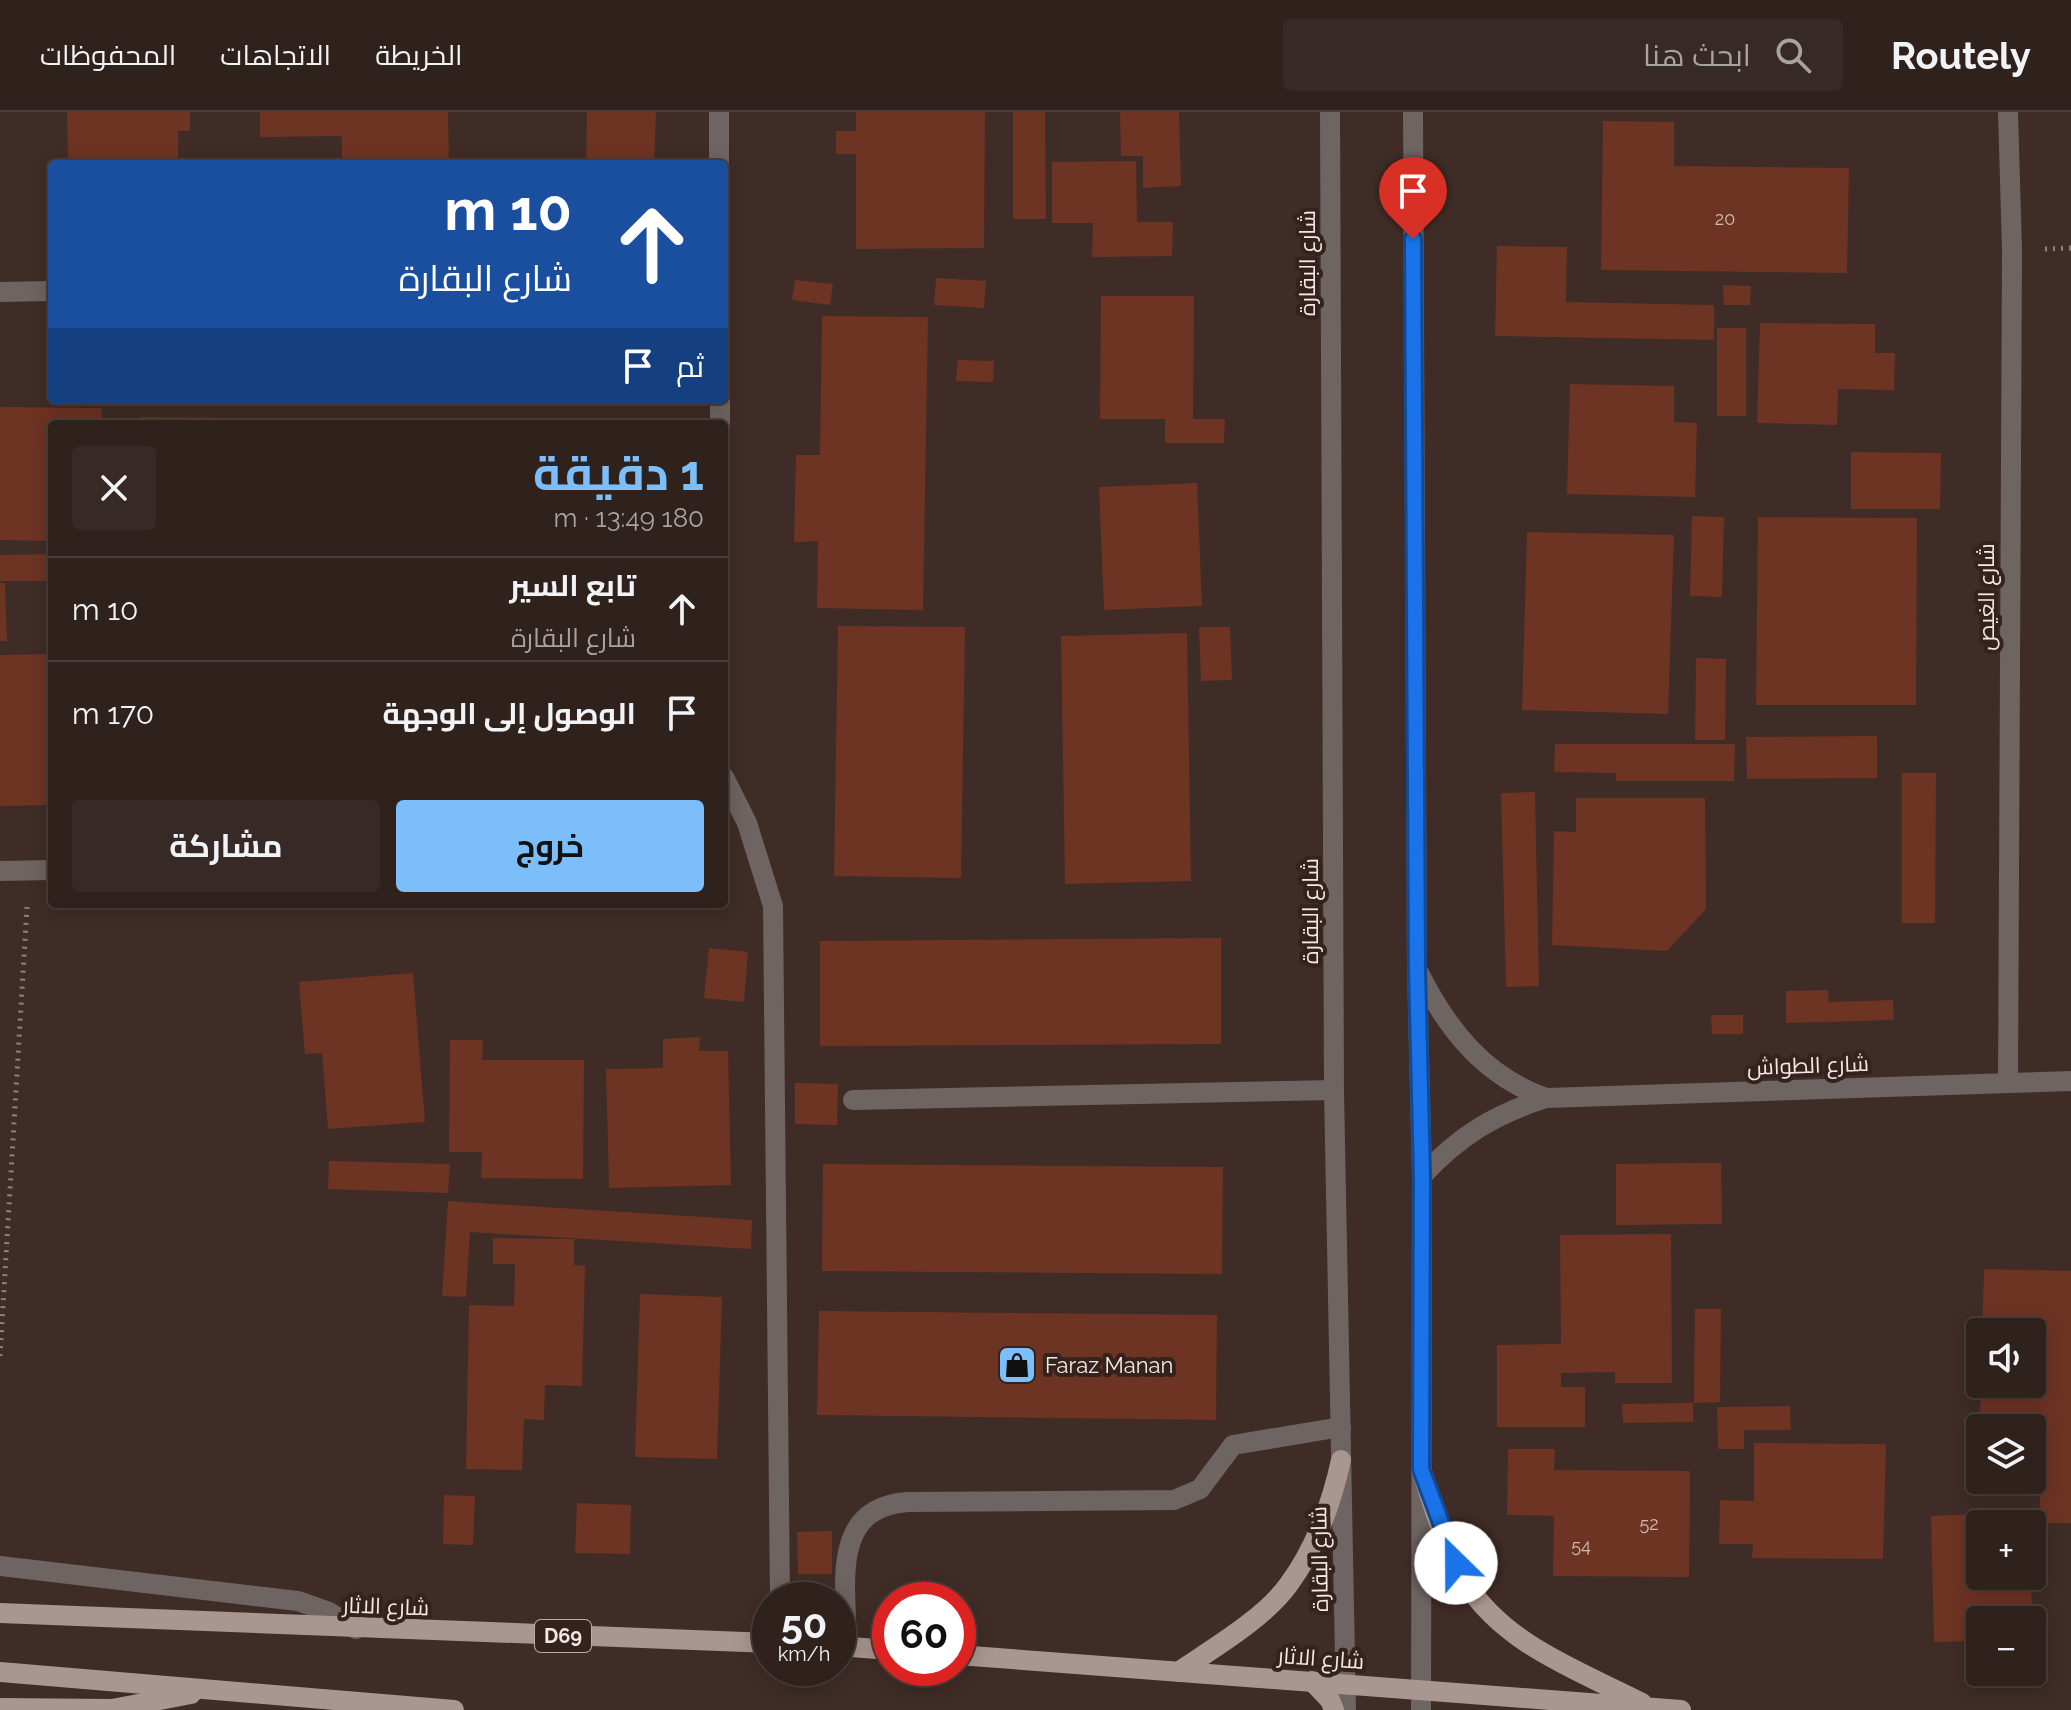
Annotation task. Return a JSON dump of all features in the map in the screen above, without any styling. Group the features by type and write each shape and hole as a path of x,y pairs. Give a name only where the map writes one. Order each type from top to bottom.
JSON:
{"main road":[{"path":"1178,1672 1237,1630 1288,1585 1333,1496 1341,1460"},
{"path":"1421,1469 1460,1570 1495,1618 1525,1643 1653,1708"},
{"name":"شارع الاثار","path":"0,1613 752,1642"},
{"name":"شارع الاثار","path":"976,1656 1345,1683 1421,1700 1463,1692 1681,1710"},
{"path":"0,1672 454,1710"},
{"path":"1312,1681 1330,1700 1334,1710"},
{"path":"0,1708 112,1709 212,1690"},
{"path":"1448,1710 1463,1692"}],"street":[{"path":"719,112 719,160"},
{"name":"شارع البقارة","path":"1330,112 1334,1090 1346,1710"},
{"path":"1413,112 1417,969 1422,1176 1421,1700"},
{"name":"شارع الغيص","path":"2008,112 2012,250 2008,1083"},
{"path":"0,292 48,291"},
{"path":"728,785 747,823 773,906 780,1582"},
{"path":"0,871 48,870"},
{"name":"شارع الطواش","path":"1417,969 1434,1003 1471,1052 1521,1089 1546,1098"},
{"name":"شارع الطواش","path":"1422,1176 1447,1149 1477,1126 1510,1109 1546,1098 2071,1081"},
{"path":"853,1100 1334,1090"},
{"path":"845,1582 846,1558 854,1528 877,1507 908,1502 1174,1500 1200,1489 1233,1445 1341,1427"},
{"path":"0,1566 298,1601 329,1612 356,1629"}],"path":[{"path":"0,1356 29,870"}],"building":[{"path":"67,112 190,112 190,131 178,131 178,160 68,160"},
{"path":"260,112 448,112 449,160 342,160 342,136 260,137"},
{"path":"587,112 656,112 654,160 586,160"},
{"path":"856,112 985,112 984,248 856,249 856,154 836,154 836,131 856,131"},
{"path":"1013,112 1045,112 1046,219 1013,219"},
{"path":"1120,112 1179,112 1181,186 1143,188 1143,156 1121,156"},
{"path":"1603,121 1674,122 1674,166 1849,168 1847,273 1601,270"},
{"path":"1136,161 1137,222 1173,222 1172,256 1092,257 1093,223 1052,223 1052,162"},
{"path":"1497,246 1567,247 1566,302 1714,305 1714,340 1495,336"},
{"path":"936,278 986,281 984,308 934,305"},
{"path":"795,280 833,284 830,305 792,300"},
{"path":"1723,285 1751,286 1750,305 1724,305"},
{"path":"1101,296 1194,296 1193,419 1225,419 1224,443 1165,443 1165,419 1100,419"},
{"path":"822,316 928,317 923,610 817,608 818,541 794,542 796,455 820,455"},
{"path":"1760,323 1875,324 1875,353 1895,353 1894,390 1838,389 1837,425 1757,423"},
{"path":"1717,328 1746,328 1746,416 1717,416"},
{"path":"958,360 994,361 993,382 956,381"},
{"path":"1570,384 1674,386 1674,422 1697,423 1695,497 1567,494"},
{"path":"0,407 102,408 101,420 48,420 48,541 0,540"},
{"path":"141,417 244,418 244,420 141,420"},
{"path":"1851,452 1941,453 1940,509 1851,509"},
{"path":"1197,483 1202,606 1104,610 1099,487"},
{"path":"1692,516 1724,517 1722,597 1690,596"},
{"path":"1758,517 1917,518 1916,705 1756,705"},
{"path":"1527,532 1674,535 1668,714 1522,710"},
{"path":"48,554 48,581 0,581 0,555"},
{"path":"0,583 5,583 7,641 0,641"},
{"path":"838,626 965,627 961,878 834,876"},
{"path":"1199,627 1230,627 1232,680 1201,681"},
{"path":"1187,633 1191,881 1065,884 1061,636"},
{"path":"48,654 48,805 0,806 0,655"},
{"path":"1696,658 1726,659 1725,740 1695,740"},
{"path":"1877,736 1877,778 1747,779 1746,737"},
{"path":"1555,744 1735,744 1734,781 1616,781 1616,773 1554,772"},
{"path":"1902,773 1936,773 1935,923 1902,923"},
{"path":"1535,792 1539,986 1506,987 1501,793"},
{"path":"1576,798 1705,798 1706,909 1667,951 1552,945 1554,831 1576,832"},
{"path":"1221,938 1221,1044 820,1046 820,941"},
{"path":"709,948 748,952 744,1002 704,998"},
{"path":"413,973 425,1122 328,1129 322,1053 305,1054 299,982"},
{"path":"1828,990 1829,1002 1893,1000 1894,1020 1786,1023 1786,991"},
{"path":"1711,1015 1743,1015 1743,1034 1712,1034"},
{"path":"700,1037 699,1051 728,1051 731,1185 609,1188 606,1069 663,1068 663,1039"},
{"path":"450,1040 483,1040 482,1060 584,1060 583,1179 481,1178 482,1152 449,1152"},
{"path":"795,1083 838,1084 837,1125 795,1124"},
{"path":"329,1161 450,1164 448,1193 328,1189"},
{"path":"1721,1163 1722,1224 1616,1225 1616,1164"},
{"path":"823,1164 1223,1167 1222,1274 822,1271"},
{"path":"448,1201 752,1220 751,1249 470,1232 466,1297 442,1296"},
{"path":"1671,1234 1672,1383 1615,1383 1615,1372 1561,1373 1561,1387 1585,1387 1585,1427 1497,1427 1497,1345 1561,1344 1560,1235"},
{"path":"493,1238 574,1239 574,1265 585,1266 582,1386 545,1385 544,1420 524,1419 522,1470 466,1469 469,1305 514,1306 515,1264 493,1264"},
{"path":"1984,1269 2071,1271 2071,1523 2046,1523 2046,1510 2040,1510 2040,1494 2046,1494 2046,1414 1980,1414 1981,1398 2046,1398 2046,1318 1982,1318"},
{"path":"640,1294 722,1297 717,1459 635,1457"},
{"path":"1695,1309 1721,1309 1720,1402 1694,1403"},
{"name":"Faraz Manan","path":"819,1311 1217,1315 1216,1420 817,1415"},
{"path":"1693,1403 1693,1422 1623,1423 1622,1404"},
{"path":"1790,1406 1791,1430 1744,1430 1744,1449 1718,1449 1717,1407"},
{"path":"1754,1443 1886,1444 1883,1559 1752,1558 1753,1544 1719,1544 1720,1500 1754,1501"},
{"path":"1508,1449 1555,1449 1554,1470 1690,1471 1689,1577 1553,1576 1554,1516 1507,1515"},
{"path":"444,1495 475,1496 473,1545 443,1544"},
{"path":"577,1503 631,1505 630,1554 575,1553"},
{"path":"1966,1515 1966,1590 2031,1590 2032,1606 1966,1606 1966,1641 1934,1642 1931,1516"},
{"path":"832,1531 832,1574 798,1574 797,1532"}],"place":[{"name":"Faraz Manan","path":"1017,1365"}],"route":[{"path":"1413,239 1417,969 1422,1176 1421,1469 1456,1563"}]}
